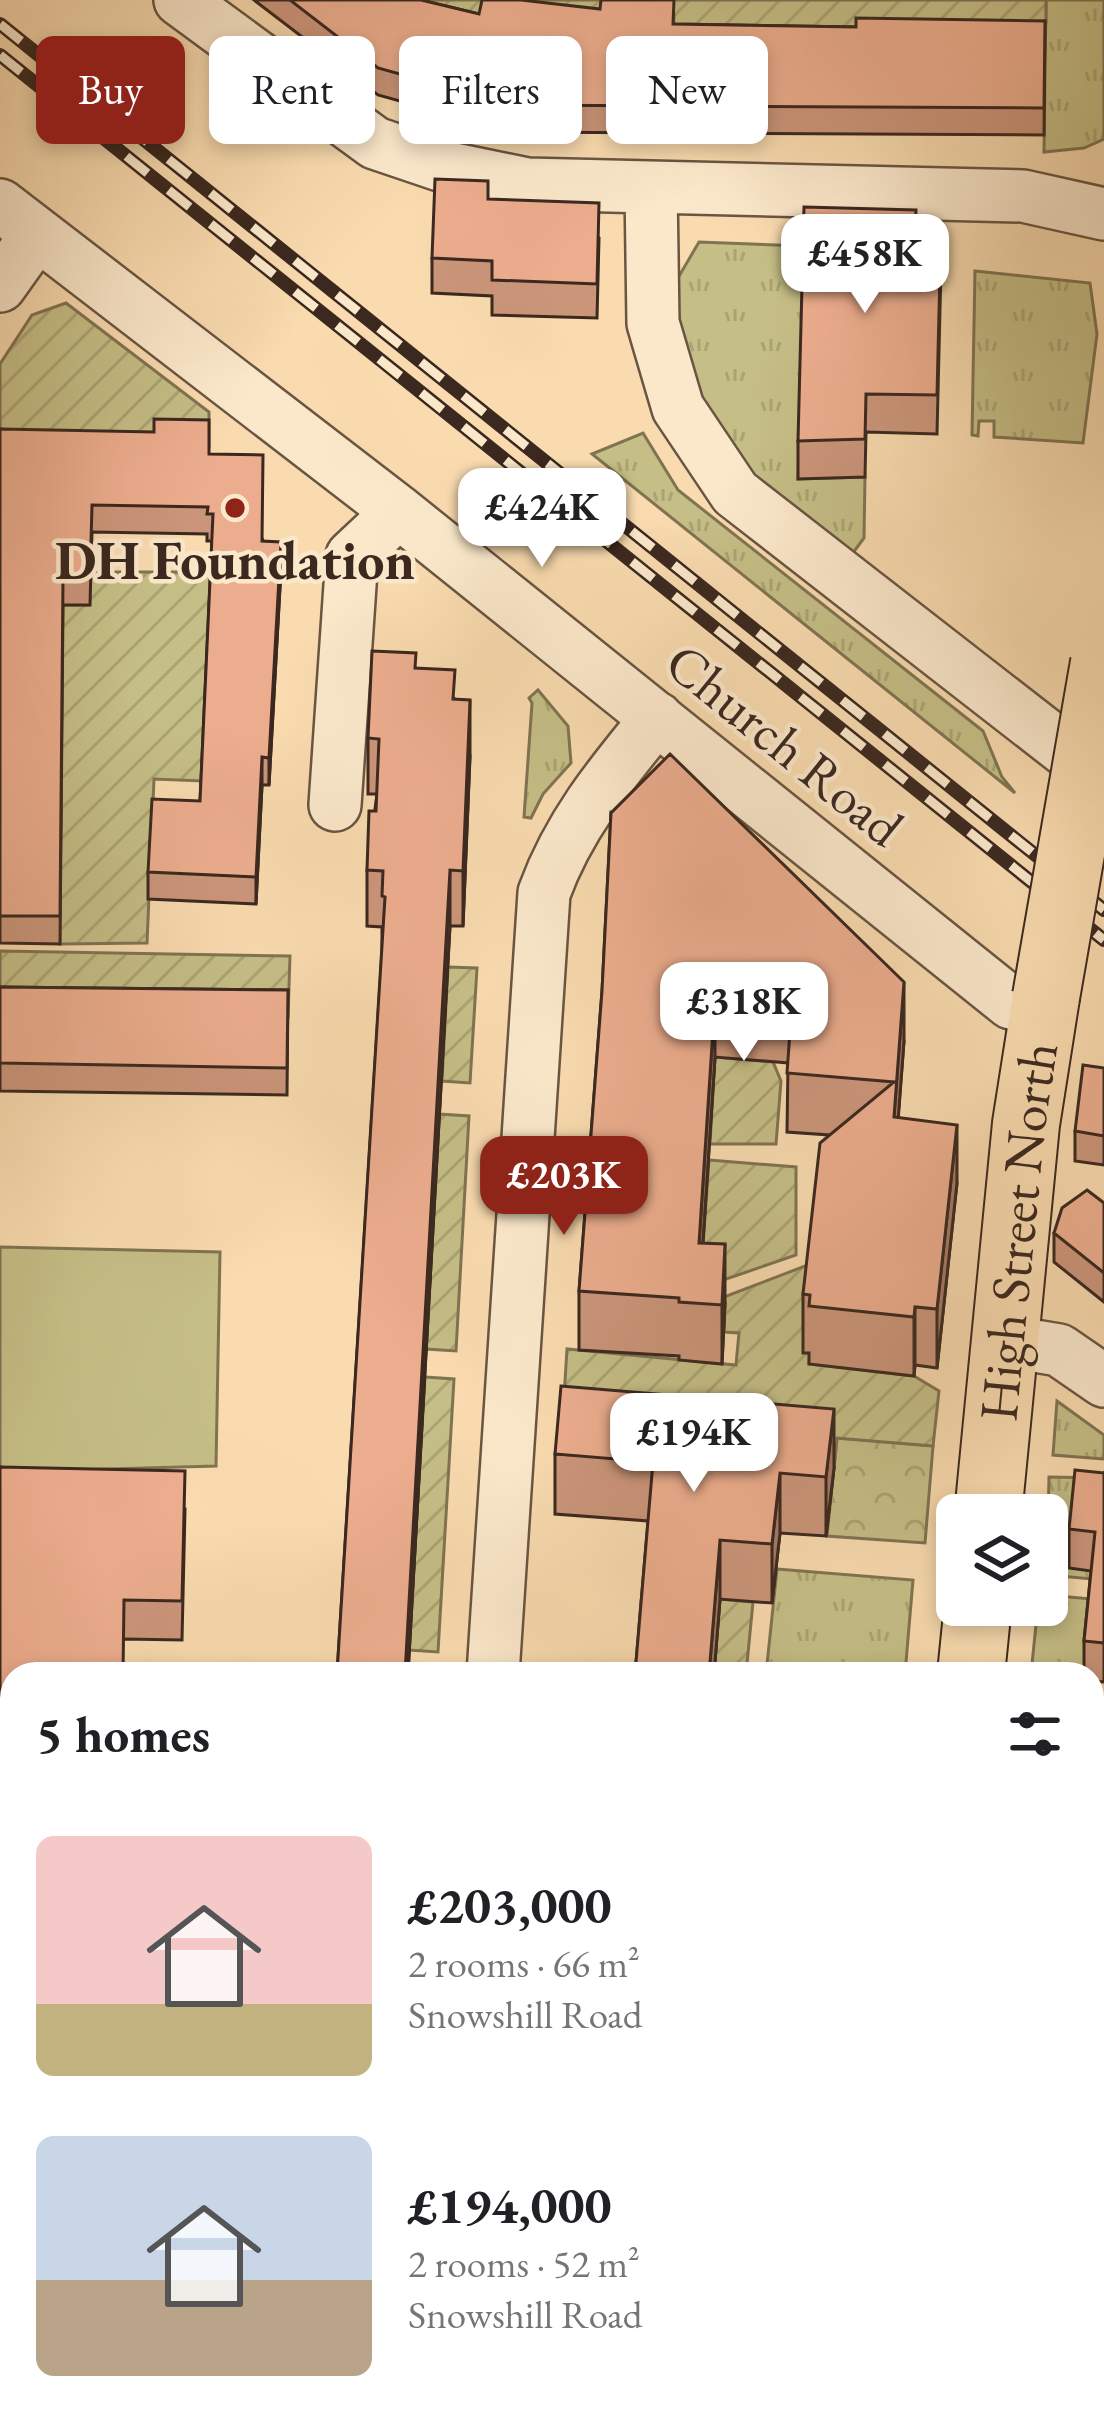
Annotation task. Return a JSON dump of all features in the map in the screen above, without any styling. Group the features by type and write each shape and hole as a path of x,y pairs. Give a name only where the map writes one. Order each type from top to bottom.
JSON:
{"main road":[{"name":"High Street North","path":"990,1494 1026,1124 1104,663"},
{"path":"972,1662 976,1626"}],"street":[{"path":"180,0 374,143 448,168 527,184 1023,196 1104,182"},
{"path":"651,188 653,323 678,408 734,494 1104,780"},
{"path":"1023,196 1104,214"},
{"path":"0,286 19,219"},
{"name":"Church Road","path":"19,219 399,512 1011,1003 1045,1005"},
{"path":"335,806 352,556 399,512"},
{"path":"494,1662 544,893 558,853 579,815 657,718"},
{"path":"1005,1341 1059,1350 1104,1381"}],"green space":[{"path":"415,0 1046,0 1046,22 768,44 768,36 673,36 674,15 516,36 471,36"},
{"path":"1046,0 1104,0 1104,139 1084,148 1044,152"},
{"path":"699,242 804,246 798,479 865,477 864,538 850,557 722,449 678,349 675,283"},
{"path":"975,271 1090,283 1097,334 1083,443 994,437 994,421 979,421 978,436 972,435"},
{"path":"66,303 209,412 209,447 0,456 0,364 32,315"},
{"path":"643,433 678,490 983,731 1002,777 1015,793 592,454"},
{"path":"198,558 281,560 281,569 213,567 202,781 154,779 147,943 60,944 62,605 89,605 91,572 197,572"},
{"path":"538,690 568,726 571,763 543,794 531,818 524,817 529,698"},
{"path":"0,951 290,956 288,1017 0,1014"},
{"path":"448,967 477,968 470,1083 442,1081"},
{"path":"715,1057 773,1062 781,1081 776,1144 710,1144"},
{"path":"439,1114 469,1116 456,1351 426,1349"},
{"path":"709,1160 796,1167 796,1255 700,1288"},
{"path":"0,1247 220,1252 216,1466 0,1472"},
{"path":"813,1263 809,1364 914,1376 939,1391 933,1446 837,1438 834,1468 561,1446 567,1349 736,1365 739,1333 724,1332 725,1303 711,1302"},
{"path":"425,1377 454,1379 438,1652 409,1650"},
{"path":"1057,1401 1104,1435 1104,1459 1053,1455"},
{"path":"837,1438 933,1446 925,1543 827,1536"},
{"path":"1049,1477 1104,1478 1104,1580 1068,1577 1068,1494 1049,1494"},
{"path":"777,1569 913,1580 906,1662 767,1662"},
{"path":"1068,1597 1092,1599 1086,1662 1032,1662 1036,1626 1068,1626"},
{"path":"720,1599 753,1602 747,1662 715,1662"}],"building":[{"path":"290,0 421,0 479,14 482,0 600,9 601,0 674,0 673,24 856,27 856,18 1045,21 1044,108 768,106 768,36 606,36 606,106 582,105 582,36 399,36 399,74 375,66 375,36 337,36"},
{"path":"435,179 488,181 488,199 599,203 597,284 492,280 492,261 432,258"},
{"path":"804,207 916,210 915,229 941,230 937,395 866,394 865,439 798,441"},
{"path":"154,419 209,420 209,454 263,455 262,541 281,542 269,758 262,757 256,877 148,872 152,799 200,801 213,514 207,514 208,507 92,505 90,578 63,578 60,916 0,916 0,429 154,432"},
{"path":"372,651 416,653 415,668 455,670 453,699 470,700 463,871 450,870 406,1662 338,1662 385,897 383,871 367,870 379,739 368,738"},
{"path":"670,754 904,982 894,1117 957,1125 937,1309 915,1307 914,1317 809,1306 810,1295 803,1294 820,1143 894,1082 787,1073 792,1004 715,999 699,1243 725,1244 722,1305 579,1291 611,813"},
{"path":"0,987 288,990 287,1068 0,1063"},
{"path":"1083,1065 1104,1068 1104,1136 1075,1131"},
{"path":"1087,1190 1104,1203 1104,1273 1054,1233 1062,1208"},
{"path":"561,1386 834,1409 826,1477 780,1473 772,1544 720,1540 710,1662 636,1662 653,1462 555,1454"},
{"path":"0,1467 185,1471 182,1601 124,1600 123,1662 0,1662"},
{"path":"1075,1470 1104,1473 1104,1643 1084,1641 1095,1532 1069,1529"}],"railway":[{"path":"0,24 1104,910"},
{"path":"0,55 1104,940"}],"place":[{"name":"DH Foundation","path":"235,508"}]}
